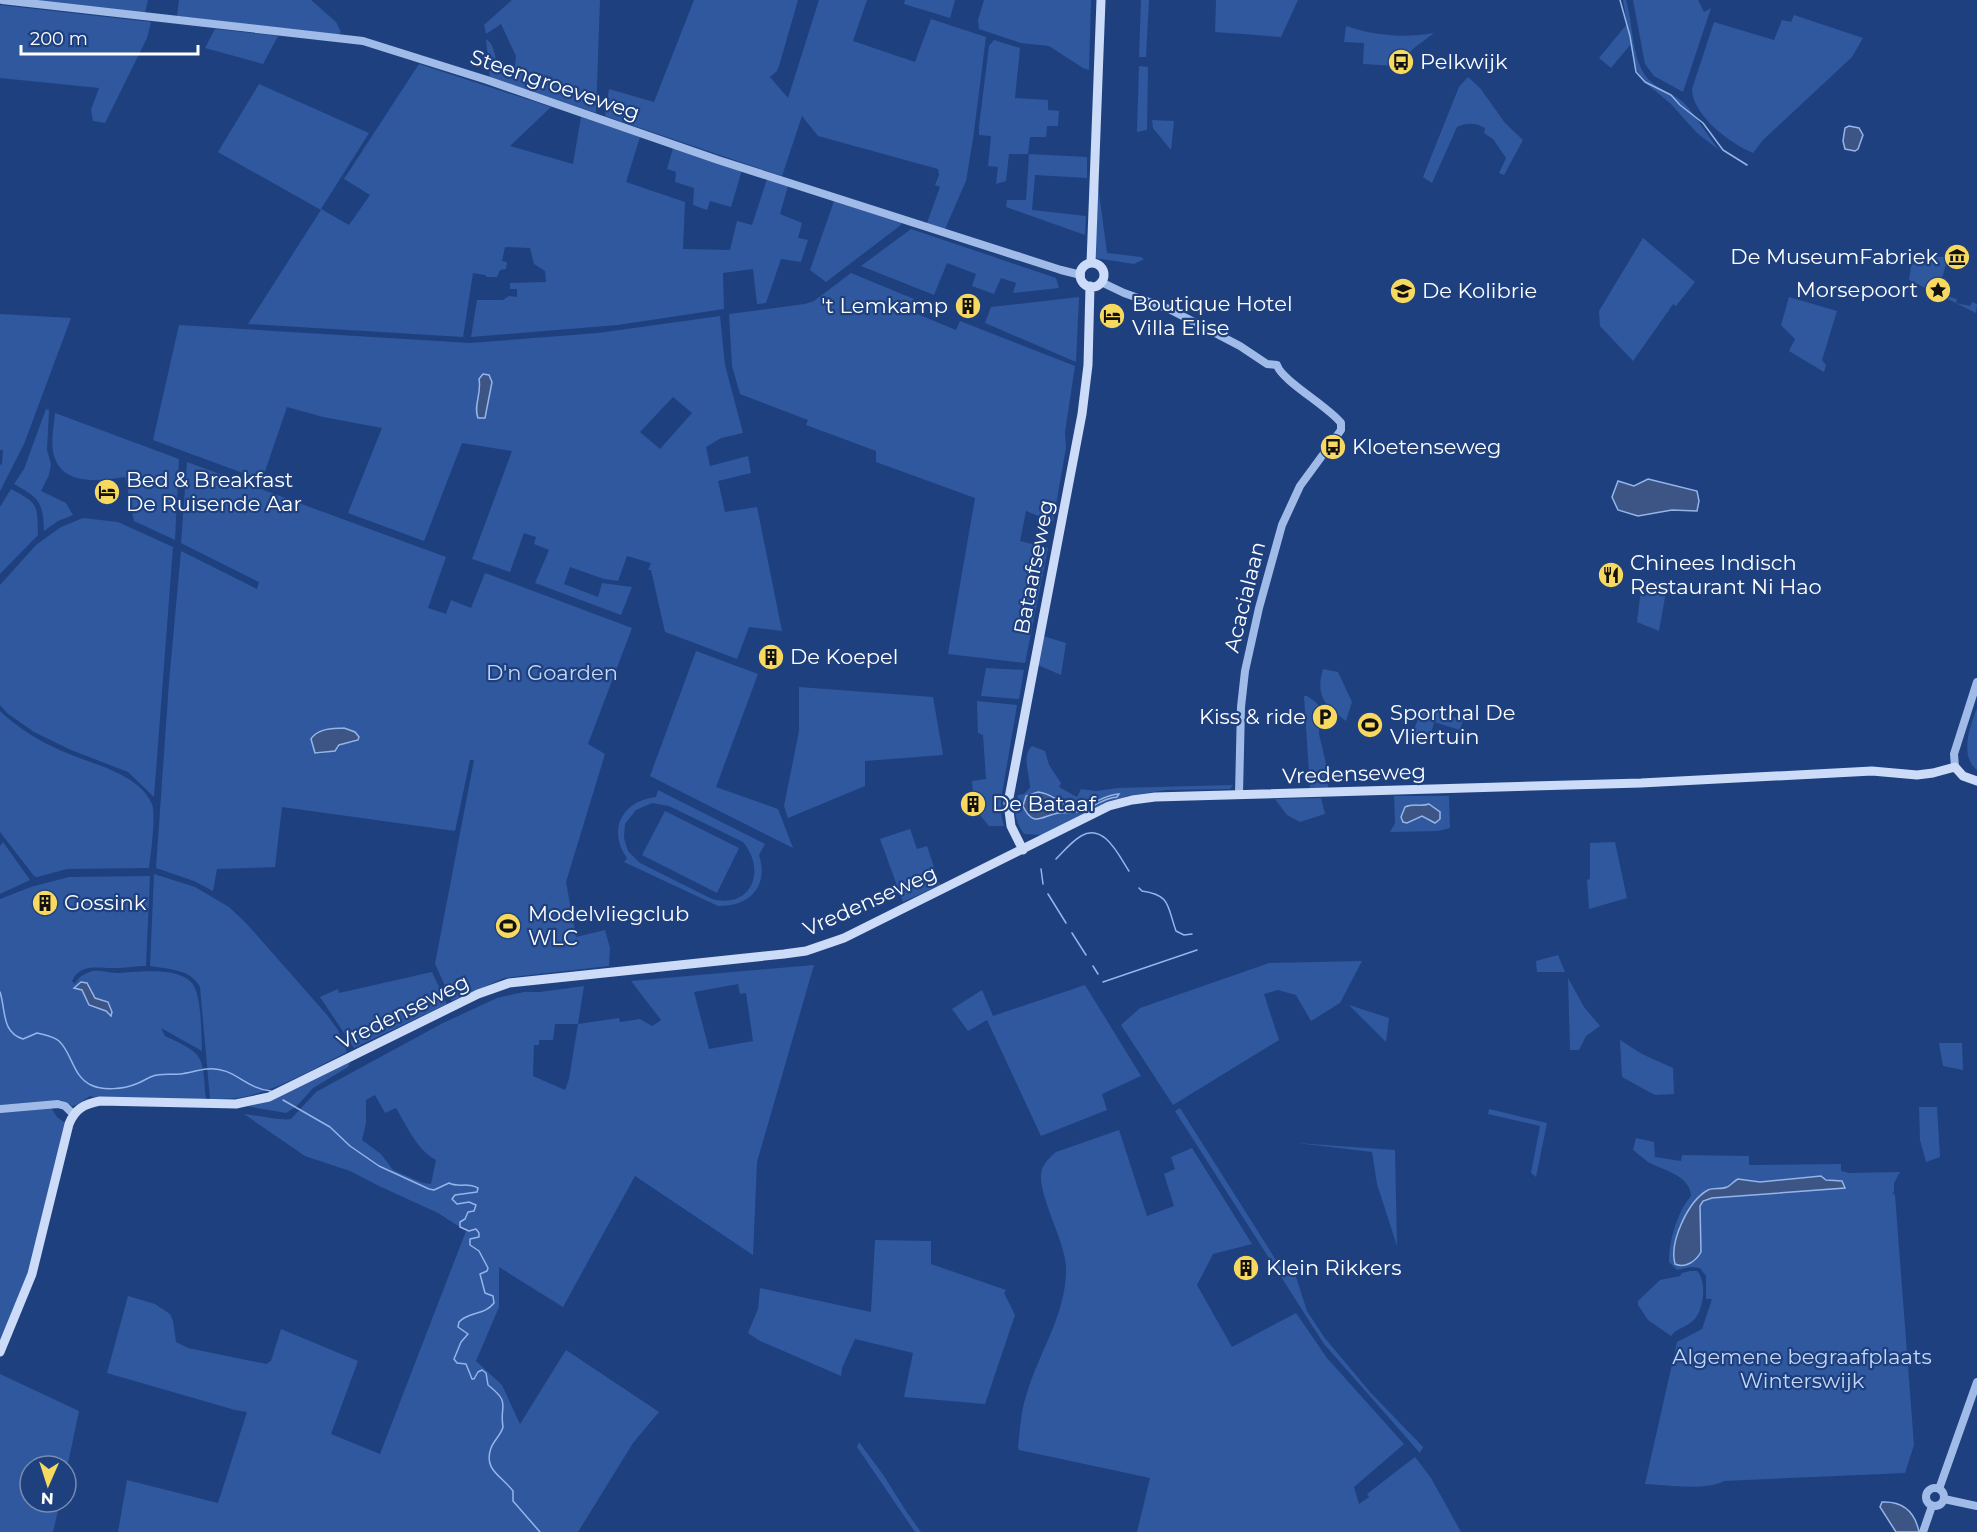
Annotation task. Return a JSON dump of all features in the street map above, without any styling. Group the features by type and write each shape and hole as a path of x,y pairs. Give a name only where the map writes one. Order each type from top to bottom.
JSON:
{"main road":[{"path":"1091,263 1101,0"},
{"path":"1091,263 1096,263 1103,269 1104,277 1097,286 1090,286 1082,281 1083,268 1091,263"},
{"name":"Bataafseweg","path":"1023,850 1011,826 1008,803 1082,414 1088,365 1090,286"},
{"path":"1955,767 1963,776 1977,781"},
{"name":"Vredenseweg","path":"73,1114 88,1104 100,1101 236,1104 269,1097 478,994 509,983 784,954 820,946 844,938 1091,814 1120,803 1155,797 1641,783 1872,771 1917,774 1933,773 1955,767"},
{"path":"0,1352 32,1274 65,1136 73,1114"}],"street":[{"name":"Steengroeveweg","path":"2,0 363,41 487,80 718,160 1081,275"},
{"name":"Acacialaan","path":"1101,282 1169,309 1240,346 1267,364 1277,365 1280,373 1340,420 1342,427 1300,486 1282,525 1245,670 1240,707 1239,794"},
{"path":"1955,767 1954,754 1977,682"},
{"path":"0,1109 58,1104 65,1106 73,1114"},
{"path":"1939,1489 1977,1382"},
{"path":"1939,1489 1944,1499 1939,1506 1932,1506 1927,1502 1926,1495 1930,1490 1939,1489"},
{"path":"1944,1499 1977,1506"},
{"path":"1923,1532 1932,1506"}],"green space":[{"path":"27,0 148,0 145,13"},
{"path":"179,0 311,0 336,22 341,32 338,35 177,16"},
{"path":"512,0 600,0 596,113 490,78 486,39 493,48 499,68 515,66 516,56 501,24 486,34 484,25"},
{"path":"694,0 798,0 779,66 770,77 788,98 819,0 867,0 853,41 915,62 931,19 986,37 966,181 945,229 927,223 940,187 935,185 939,175 938,169 818,136 802,116 782,176 605,116 609,89 654,102"},
{"path":"905,0 955,0 950,18 904,4"},
{"path":"984,0 1091,0 1089,70 1049,46 1021,43 979,29 978,20"},
{"path":"1141,0 1149,0 1146,57 1139,57"},
{"path":"1216,0 1298,0 1281,37 1215,32"},
{"path":"1623,0 1626,0 1636,55 1643,72 1657,86 1686,105 1719,150 1697,133 1670,103 1643,81 1636,69 1630,45 1611,68 1599,58 1627,24"},
{"path":"1633,0 1698,0 1704,12 1711,8 1683,92 1654,76 1645,64"},
{"path":"0,5 151,22 147,38 105,123 93,121 91,110 99,88 0,78"},
{"path":"1794,15 1863,38 1852,57 1763,140 1753,153 1734,143 1714,127 1698,109 1692,89 1714,22 1774,40 1782,20 1791,22"},
{"path":"1346,26 1390,35 1434,33 1414,48 1397,66 1363,64 1364,43 1344,42"},
{"path":"215,29 278,36 263,64 205,48"},
{"path":"994,40 1020,48 1015,98 1048,100 1048,110 1059,111 1058,126 1047,126 1046,137 1030,137 1028,154 1009,154 1006,181 996,184 998,167 988,166 991,136 979,135 989,46"},
{"path":"419,64 551,107 510,146 573,164 581,117 640,137 626,182 685,202 683,249 730,250 737,221 752,225 767,179 788,186 780,214 802,223 798,238 808,240 801,262 781,259 766,303 757,304 753,269 723,273 724,309 618,325 471,337 477,300 503,300 509,296 517,297 517,289 510,289 510,283 546,282 545,271 534,264 530,248 505,247 502,261 507,262 506,269 500,270 497,277 473,273 463,337 248,324 321,210 218,152 259,84 369,133 321,209 349,225 370,195 344,179"},
{"path":"1139,66 1148,67 1147,130 1137,132"},
{"path":"1468,77 1480,88 1505,123 1523,140 1504,175 1499,173 1506,158 1493,139 1484,133 1485,128 1471,124 1457,127 1432,183 1423,177 1459,87"},
{"path":"1152,120 1174,121 1171,150 1153,128"},
{"path":"673,148 742,170 731,207 710,201 707,210 693,205 694,188 675,182 676,172 667,169"},
{"path":"1029,154 1087,157 1087,178 1035,175 1032,210 1086,216 1085,235 1006,207 1007,200 1026,200"},
{"path":"1098,185 1107,253 1144,259 1134,264 1095,258"},
{"path":"834,201 901,223 901,225 826,282 810,270"},
{"path":"911,229 1056,278 1059,288 1013,293 1016,283 1001,278 994,294 972,286 976,274 947,263 934,295 861,266"},
{"path":"1643,238 1695,282 1676,306 1673,304 1633,361 1600,326 1599,311"},
{"path":"1913,255 1915,257 1948,257 1940,285 1947,287 1945,296 1957,299 1956,303 1970,306 1972,302 1977,304 1976,313 1909,280"},
{"path":"851,273 914,299 910,311 956,330 960,321 1075,366 1065,432 1066,448 1053,522 1026,511 1020,541 1048,548 1025,663 948,654 975,498 876,462 876,451 806,425 808,420 740,394 732,366 729,314 814,301"},
{"path":"1079,297 1076,362 985,323 991,307"},
{"path":"1789,297 1837,311 1822,360 1826,365 1824,372 1789,351 1795,339 1781,325"},
{"path":"0,314 71,318 24,444 0,491 0,465 3,450 0,450"},
{"path":"720,316 725,365 743,433 721,438 706,447 710,466 748,456 751,473 718,481 725,512 757,507 782,631 749,627 737,659 665,632 651,570 648,570 651,563 627,556 618,581 604,579 570,567 564,584 598,597 602,583 632,587 621,615 535,583 549,550 534,544 536,537 524,533 510,572 472,559 512,451 462,443 424,541 348,513 382,428 323,417 287,407 262,480 153,440 179,325 470,343 598,333","holes":["483,374 487,374 491,379 485,418 476,412 480,393 479,380","673,397 692,413 660,449 640,432"]},
{"path":"46,409 49,410 47,450 51,464 49,475 41,491 66,503 73,515 58,521 44,531 41,507 38,502 14,484 24,469"},
{"path":"55,413 179,459 175,540 134,521 125,477 92,480 72,476 63,471 53,451"},
{"name":"D'n Goarden","path":"187,462 446,557 428,608 446,614 451,600 471,608 485,573 632,628 588,744 605,754 566,882 576,937 605,930 610,948 609,966 504,978 452,1001 435,964 474,760 470,760 455,831 282,807 275,867 217,869 213,891 194,881 156,868 181,551 257,589 259,582 181,543","holes":["344,728 353,743 343,743 337,750 315,753 320,731"]},
{"path":"11,489 27,498 35,506 38,535 0,574 0,507"},
{"path":"83,518 118,522 173,547 154,797 128,772 71,750 34,732 7,713 0,705 0,585 36,545 61,527"},
{"path":"1642,581 1659,582 1659,585 1667,586 1659,631 1637,622"},
{"path":"1043,636 1066,643 1061,675 1038,665"},
{"path":"696,651 758,674 716,787 778,809 793,848 650,776"},
{"path":"986,668 1024,670 1019,699 981,696"},
{"path":"1323,669 1338,672 1352,702 1346,721 1324,700 1320,686"},
{"path":"799,687 933,697 943,755 865,761 865,786 788,818 784,806 799,731"},
{"path":"1304,696 1316,702 1320,708 1319,734 1327,768 1328,789 1310,789"},
{"path":"977,701 1017,705 1001,800 1004,826 989,826 979,814 985,807 984,800 973,794 972,781 986,779 983,735 978,733"},
{"path":"1423,707 1463,720 1460,730 1434,722 1430,739 1413,739 1414,729"},
{"path":"1977,708 1977,770 1968,757 1967,749 1969,732"},
{"path":"0,711 37,738 62,751 112,770 136,784 145,793 152,804 154,816 149,868 67,869 34,876 0,832"},
{"path":"1032,746 1045,751 1049,765 1061,783 1059,787 1077,797 1081,789 1096,791 1118,788 1233,785 1230,789 1166,790 1127,796 1042,835 1024,834 1015,811 1018,795 1024,794 1030,788 1027,760","holes":["1116,794 1117,797 1107,799 1082,811 1058,813 1038,819 1030,817 1023,806 1026,796 1053,795 1069,806 1084,805"]},
{"path":"658,790 765,844 759,855 761,876 759,885 748,898 739,903 718,906 624,862 627,858 618,837 621,818 634,804 656,797","holes":["652,803 669,806 743,842 754,865 751,885 745,893 726,901 712,899 640,863 628,851 624,838 625,824 636,810"]},
{"path":"1394,796 1449,796 1450,828 1438,831 1390,832 1395,823"},
{"path":"1321,798 1325,814 1300,822 1287,815 1275,799"},
{"path":"665,811 739,848 717,893 642,855"},
{"path":"910,829 917,849 927,846 940,885 903,902 880,839"},
{"path":"3,842 30,880 0,894 0,846"},
{"path":"1615,842 1627,898 1589,909 1587,880 1590,879 1590,843"},
{"path":"154,874 195,887 229,907 246,923 327,1015 338,1030 347,1052 277,1087 242,1097 210,1099 200,987 185,973 150,966"},
{"path":"150,876 146,966 85,969 80,971 72,981 75,984 82,976 93,971 116,973 156,971 177,974 192,983 198,996 202,1051 161,1028 165,1036 188,1048 199,1058 204,1073 206,1099 101,1099 90,1096 72,1106 61,1100 0,1105 0,899 31,887 69,877"},
{"path":"1558,955 1565,972 1537,972 1536,961"},
{"path":"1362,961 1340,1003 1311,1021 1296,995 1278,990 1264,994 1279,1040 1173,1105 1121,1025 1140,1008 1269,963"},
{"path":"814,965 757,1162 753,1255 635,1176 563,1307 499,1267 499,1307 476,1361 502,1385 520,1424 566,1350 659,1412 633,1443 578,1532 118,1532 127,1480 218,1503 247,1412 107,1373 128,1296 155,1304 170,1314 176,1342 188,1348 266,1364 271,1361 281,1329 358,1361 331,1434 380,1454 466,1231 438,1213 350,1171 305,1156 244,1114 291,1119 316,1092 443,1023 497,998 524,992 584,986 578,1024 619,1018 620,1022 640,1019 652,1026 661,1020 631,981","holes":["738,984 740,994 746,993 753,1041 709,1049 694,992","555,1024 578,1024 565,1090 533,1076 534,1045 539,1045 539,1040 553,1040","375,1095 385,1113 396,1108 418,1144 436,1160 431,1184 423,1183 393,1170 381,1154 362,1140 366,1123 366,1100"]},
{"path":"432,972 447,1004 354,1048 320,997 338,989 339,993"},
{"path":"1568,978 1584,1007 1600,1026 1586,1036 1579,1050 1570,1050"},
{"path":"1085,985 1141,1076 1102,1094 1107,1110 1041,1136 987,1020 968,1031 952,1009 982,990 993,1016"},
{"path":"1349,1005 1389,1018 1386,1042"},
{"path":"1620,1040 1642,1054 1673,1068 1674,1094 1655,1095 1622,1077"},
{"path":"1939,1043 1962,1043 1963,1070 1943,1066"},
{"path":"351,1059 348,1067 313,1088 297,1106 286,1113 246,1106"},
{"path":"50,1106 57,1117 65,1123 35,1253 0,1344 0,1111"},
{"path":"1919,1107 1937,1107 1940,1157 1926,1162 1920,1140"},
{"path":"1180,1108 1286,1276 1293,1274 1296,1277 1307,1311 1324,1337 1370,1392 1423,1447 1420,1453 1324,1344 1175,1111"},
{"path":"1489,1109 1547,1123 1536,1177 1531,1173 1540,1126 1488,1114"},
{"path":"1119,1130 1147,1216 1174,1206 1164,1174 1175,1169 1171,1157 1192,1148 1252,1244 1213,1254 1197,1285 1232,1347 1296,1313 1327,1358 1404,1444 1354,1487 1359,1504 1369,1497 1367,1494 1415,1457 1431,1478 1461,1532 1137,1532 1150,1478 1019,1450 1020,1426 1025,1399 1058,1316 1065,1284 1064,1256 1046,1202 1041,1178 1042,1169 1056,1152"},
{"name":"Algemene begraafplaats Winterswijk","path":"1636,1138 1654,1142 1655,1157 1681,1161 1682,1155 1749,1156 1749,1165 1841,1164 1841,1171 1849,1173 1900,1172 1892,1193 1895,1195 1914,1445 1905,1473 1724,1481 1697,1487 1645,1484 1677,1342 1702,1329 1712,1299 1706,1299 1706,1276 1700,1268 1690,1267 1677,1270 1669,1262 1670,1245 1675,1227 1691,1196 1690,1189 1681,1179 1648,1162 1633,1150","holes":["1806,1177 1841,1181 1773,1193 1712,1198 1703,1201 1700,1206 1701,1252 1694,1261 1693,1203 1706,1191 1728,1187 1738,1179 1760,1182"]},
{"path":"1297,1143 1395,1150 1397,1246 1377,1184 1372,1152"},
{"path":"875,1240 931,1241 931,1264 1006,1290 1004,1293 1015,1315 985,1404 904,1397 913,1353 855,1339 842,1368 841,1376 760,1341 748,1333 758,1309 760,1288 871,1312"},
{"path":"1690,1271 1697,1271 1702,1281 1703,1295 1700,1309 1694,1320 1671,1336 1648,1320 1638,1305 1638,1301 1660,1280 1680,1276"},
{"path":"0,1374 79,1411 70,1454 18,1454 18,1514 57,1514 53,1532 0,1532"},
{"path":"859,1442 921,1532 915,1532 857,1447"}],"shaded area":[{"path":"1849,126 1859,128 1863,135 1855,151 1845,149 1843,141 1845,128"},
{"path":"483,374 489,375 492,382 485,418 478,418 476,409 479,379"},
{"path":"1648,479 1697,491 1699,501 1697,511 1672,510 1638,516 1618,510 1612,497 1618,481 1634,486"},
{"path":"344,728 355,732 359,737 358,740 339,745 335,751 315,753 311,739 314,735 326,730"},
{"path":"1038,792 1067,805 1078,807 1119,794 1117,797 1107,799 1082,811 1058,813 1034,819 1023,806 1026,796"},
{"path":"1429,804 1440,812 1440,819 1435,823 1422,816 1407,823 1403,822 1401,817 1405,807"},
{"path":"81,982 87,983 95,998 108,1002 112,1012 111,1016 106,1011 89,1005 82,990 74,988"},
{"path":"1821,1176 1826,1180 1842,1181 1845,1188 1712,1198 1703,1201 1700,1206 1701,1252 1690,1263 1683,1266 1675,1264 1675,1245 1682,1223 1694,1203 1708,1190 1725,1188 1738,1179 1760,1182"},
{"path":"1882,1502 1896,1503 1907,1509 1915,1519 1919,1532 1896,1532 1880,1507"}],"waterway":[{"path":"1620,0 1630,36 1636,72 1645,82 1671,95 1703,123 1723,150 1747,165"},
{"path":"1056,859 1081,836 1097,833 1110,843 1129,871"},
{"path":"1041,869 1043,884"},
{"path":"1139,888 1163,899 1169,908 1176,931 1184,935 1192,934"},
{"path":"1048,894 1066,923"},
{"path":"1072,933 1086,955"},
{"path":"1103,982 1197,950"},
{"path":"1093,966 1098,974"},
{"path":"0,992 8,1026 16,1036 23,1039 37,1033 57,1039 80,1076 96,1087 120,1088 156,1075 216,1069 271,1091"},
{"path":"283,1100 330,1127 350,1146 379,1166 429,1189 434,1190 449,1183 478,1188 477,1192 455,1195 452,1199 457,1204 469,1202 476,1205 474,1211 468,1212 465,1219 460,1222 460,1227 469,1231 476,1229 479,1233 479,1237 470,1239 470,1245 479,1251 488,1268 480,1274 485,1293 493,1296 494,1303 486,1310 467,1316 459,1322 458,1327 468,1334 461,1342 454,1359 457,1363 466,1364 472,1379 482,1370 486,1373 488,1385 500,1396 503,1404 503,1427 491,1448 490,1462 495,1472 513,1491 513,1501 540,1532"}],"place":[{"name":"Pelkwijk","path":"1401,62"},
{"name":"De MuseumFabriek","path":"1957,257"},
{"name":"Morsepoort","path":"1938,290"},
{"name":"De Kolibrie","path":"1403,291"},
{"name":"'t Lemkamp","path":"968,306"},
{"name":"Boutique Hotel Villa Elise","path":"1112,316"},
{"name":"Kloetenseweg","path":"1333,447"},
{"name":"Bed & Breakfast De Ruisende Aar","path":"107,492"},
{"name":"Chinees Indisch Restaurant Ni Hao","path":"1611,575"},
{"name":"De Koepel","path":"771,657"},
{"name":"Kiss & ride","path":"1325,717"},
{"name":"Sporthal De Vliertuin","path":"1370,725"},
{"name":"De Bataaf","path":"973,804"},
{"name":"Gossink","path":"45,903"},
{"name":"Modelvliegclub WLC","path":"508,926"},
{"name":"Klein Rikkers","path":"1246,1268"}]}
